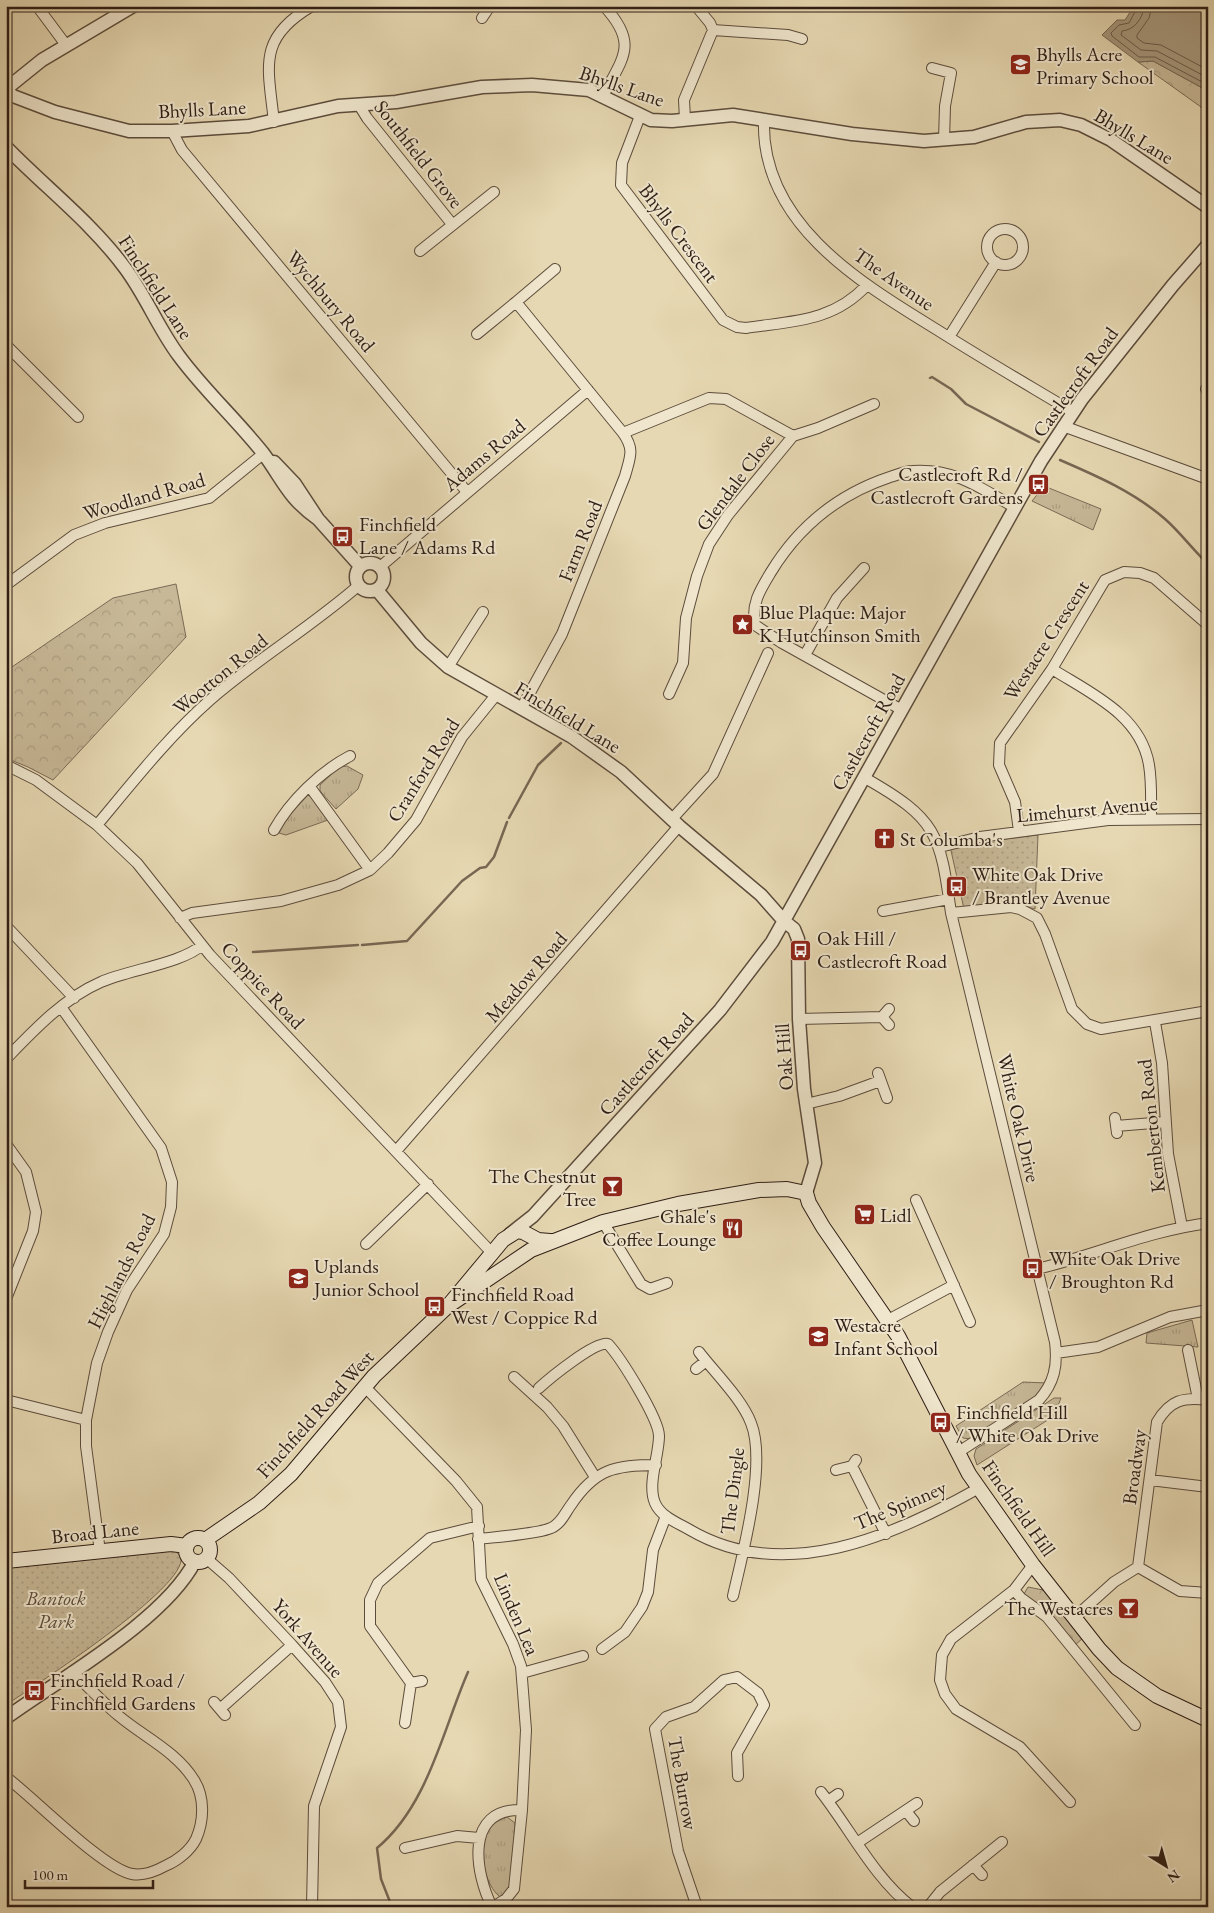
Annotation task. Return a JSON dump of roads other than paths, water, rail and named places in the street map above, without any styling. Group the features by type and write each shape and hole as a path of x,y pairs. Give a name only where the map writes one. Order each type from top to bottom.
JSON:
{"main road":[{"path":"510,1234 517,1231 531,1241 551,1242 603,1222 678,1204 758,1190 787,1189 806,1193"},
{"name":"Finchfield Hill","path":"806,1193 808,1203 823,1227 888,1320 916,1370 957,1453 1033,1565 1099,1649 1126,1676 1157,1696 1208,1720"},
{"name":"Finchfield Road West","path":"205,1540 251,1509 291,1474 365,1387 448,1306 491,1247 510,1234"},
{"name":"Finchfield Road West","path":"448,1306 509,1265 531,1241"},
{"path":"491,1247 495,1262 501,1266 509,1265"},
{"path":"195,1539 205,1540 210,1549 200,1560 189,1557 188,1546 195,1539"},
{"name":"Broad Lane","path":"6,1561 171,1544 188,1546"}],"street":[{"path":"37,6 66,45"},
{"path":"6,89 25,72 66,45 133,6"},
{"path":"274,122 269,63 272,45 283,26 312,6"},
{"path":"602,96 624,56 626,46 624,35 604,6"},
{"path":"685,119 684,100 713,30 710,23 696,6"},
{"path":"713,30 795,40"},
{"path":"932,68 951,73 945,106 944,140"},
{"name":"Bhylls Lane","path":"6,89 13,96 33,104 89,122 129,131 172,131 249,126 274,122 321,110 396,102 482,87 507,85 578,88 602,96 640,116 662,121 733,115 896,139 944,140 974,137 1026,122 1060,120 1081,125 1136,156 1208,207"},
{"name":"Southfield Grove","path":"359,105 367,118 452,224"},
{"name":"Bhylls Crescent","path":"640,116 622,163 621,185 716,312 730,324 746,328 815,318 849,302 867,285"},
{"name":"The Avenue","path":"764,119 763,137 766,156 780,191 800,224 822,249 867,285 1073,412"},
{"name":"Wychbury Road","path":"172,131 177,143 189,158 468,492"},
{"name":"Finchfield Lane","path":"7,148 90,226 108,246 137,286 178,355 264,454 288,493 304,509 318,519 360,566"},
{"name":"Southfield Grove","path":"420,251 494,192"},
{"name":"Castlecroft Road","path":"533,1216 720,1010 758,963 865,778 1014,508 1063,426 1173,284 1208,245"},
{"path":"949,337 996,262"},
{"path":"477,334 556,269"},
{"name":"Farm Road","path":"516,302 623,433 630,443 631,451 625,476 562,634 522,709"},
{"path":"6,345 79,417"},
{"name":"Adams Road","path":"380,567 588,390"},
{"name":"Glendale Close","path":"623,433 709,398 726,399 793,436"},
{"name":"Glendale Close","path":"669,694 683,663 689,603 709,544 728,515 793,436 818,428 874,404"},
{"path":"1063,426 1208,480"},
{"name":"Woodland Road","path":"6,585 74,535 105,523 209,498 264,454"},
{"path":"902,710 755,625 754,602 786,547 810,521 840,500 873,483 910,471 959,476 1014,508"},
{"path":"373,563 380,567 384,578 377,590 367,591 358,586 355,576 360,566 373,563"},
{"path":"805,655 837,598 864,568"},
{"name":"Westacre Crescent","path":"1019,832 1014,802 999,765 998,751 1004,736 1052,669 1106,580 1124,572 1140,573 1154,578 1208,625"},
{"name":"Wootton Road","path":"97,825 188,720 234,680 310,626 358,586"},
{"name":"Finchfield Lane","path":"377,590 420,643 448,667 599,755 626,776 761,895 784,921"},
{"path":"448,667 483,612"},
{"name":"Meadow Road","path":"397,1150 676,822 713,774 768,652"},
{"path":"1052,669 1119,713 1134,729 1141,741 1149,764 1151,819"},
{"name":"Cranford Road","path":"180,918 192,912 281,901 338,885 370,870 388,853 416,820 462,737 496,696"},
{"path":"274,830 280,818 310,787 336,764 350,756"},
{"name":"Coppice Road","path":"6,766 36,780 97,825 137,863 202,945 428,1184 491,1247"},
{"name":"White Oak Drive","path":"865,778 894,794 918,813 931,829 940,847 951,913 1056,1353 1055,1373 1046,1392 1039,1400 957,1453"},
{"path":"310,787 370,870"},
{"name":"Limehurst Avenue","path":"940,847 980,837 1108,820 1208,819"},
{"path":"883,911 949,898"},
{"path":"951,913 1011,908 1037,918 1045,934 1072,1009 1076,1016 1087,1024 1101,1028 1155,1022 1208,1011"},
{"name":"Oak Hill","path":"784,921 794,929 798,938 799,1019 806,1104 815,1163 806,1193"},
{"path":"6,926 74,998"},
{"path":"6,1059 34,1030 61,1007 101,982 192,953 202,945"},
{"name":"Highlands Road","path":"61,1007 161,1148 172,1182 171,1207 164,1234 127,1290 108,1332 97,1363 86,1420 88,1469 100,1552"},
{"path":"799,1019 885,1013 889,1025"},
{"name":"Kemberton Road","path":"1155,1022 1162,1063 1168,1154 1182,1227"},
{"path":"806,1104 839,1096 879,1077 887,1098"},
{"path":"1116,1126 1165,1122"},
{"path":"6,1144 26,1172 36,1212 33,1231 6,1299"},
{"path":"366,1244 428,1184"},
{"path":"916,1200 970,1322"},
{"path":"510,1234 533,1216"},
{"path":"531,1241 533,1216"},
{"path":"603,1222 641,1284 650,1289 667,1283"},
{"path":"1037,1269 1079,1258 1139,1237 1208,1223"},
{"path":"888,1320 954,1285"},
{"path":"1056,1353 1098,1347 1170,1317 1208,1310"},
{"name":"The Spinney","path":"539,1388 570,1364 602,1344 608,1344 656,1420 659,1437 654,1499 658,1509 704,1539 743,1551 782,1553 829,1550 886,1534 914,1522 979,1488"},
{"name":"Broadway","path":"1138,1567 1157,1422 1165,1410 1182,1399 1203,1399 1188,1350"},
{"name":"The Dingle","path":"699,1352 745,1412 756,1437 757,1469 733,1596"},
{"path":"696,1369 706,1361"},
{"path":"514,1377 547,1407 563,1426 595,1478"},
{"name":"Linden Lea","path":"365,1387 468,1494 478,1512 481,1580 514,1644 522,1673 526,1730 522,1810 514,1889 506,1899 492,1907 480,1876 477,1855 479,1838"},
{"path":"6,1400 86,1420"},
{"path":"836,1470 854,1463 886,1534"},
{"path":"478,1539 550,1529 562,1520 584,1486 595,1478 619,1466 656,1465"},
{"path":"1150,1480 1208,1487"},
{"path":"602,1649 625,1632 642,1607 648,1592 653,1550 666,1516"},
{"path":"404,1723 411,1683 370,1626 368,1617 370,1600 378,1583 430,1538 479,1526"},
{"path":"6,1718 72,1672 153,1611 200,1560"},
{"name":"York Avenue","path":"200,1560 233,1582 292,1645 335,1696 342,1720 314,1806 312,1907"},
{"path":"1033,1565 1014,1590 952,1639 942,1655 940,1680 945,1694 956,1710 1020,1747 1070,1802"},
{"path":"1074,1618 1114,1582 1138,1567 1180,1591 1208,1593"},
{"path":"1014,1590 1021,1598 1047,1617 1135,1725"},
{"path":"220,1708 292,1645"},
{"path":"522,1673 583,1656"},
{"path":"6,1777 81,1841 127,1872 146,1873 165,1867 180,1856 195,1840 200,1828 202,1813 199,1789 194,1779 173,1756 119,1716 72,1672"},
{"name":"The Burrow","path":"697,1907 678,1851 656,1729 666,1717 694,1707 724,1680 737,1677 758,1693 764,1705 738,1753 738,1776"},
{"path":"411,1683 422,1681"},
{"path":"821,1792 857,1843 902,1899 912,1907"},
{"path":"828,1801 838,1794"},
{"path":"857,1843 917,1803"},
{"path":"405,1848 457,1836 479,1838 493,1818 509,1811 522,1810"},
{"path":"906,1811 914,1821"},
{"path":"928,1907 940,1892 1002,1842"},
{"path":"974,1865 982,1875"}],"water":[{"path":"1134,6 1208,6 1208,91 1153,61 1138,62 1102,35 1117,20 1125,20"}],"waterway":[{"path":"930,378 932,377 951,389 966,404 1039,442"},
{"path":"1060,460 1128,493 1153,509 1171,524 1208,564"},
{"path":"509,818 538,765 561,743"},
{"path":"362,945 407,941 462,881 480,868 486,867 494,857 507,822"},
{"path":"253,952 358,945"},
{"path":"392,1907 381,1879 377,1848 395,1831 422,1789 468,1672"}],"place":[{"name":"Bhylls Acre Primary School","path":"1020,65"},
{"name":"Castlecroft Rd / Castlecroft Gardens","path":"1039,485"},
{"name":"Finchfield Lane / Adams Rd","path":"343,536"},
{"name":"Blue Plaque: Major K Hutchinson Smith","path":"743,624"},
{"name":"St Columba's","path":"884,839"},
{"name":"White Oak Drive / Brantley Avenue","path":"956,886"},
{"name":"Oak Hill / Castlecroft Road","path":"801,950"},
{"name":"The Chestnut Tree","path":"612,1187"},
{"name":"Lidl","path":"864,1215"},
{"name":"Ghale's Coffee Lounge","path":"732,1228"},
{"name":"White Oak Drive / Broughton Rd","path":"1033,1269"},
{"name":"Uplands Junior School","path":"298,1278"},
{"name":"Finchfield Road West / Coppice Rd","path":"435,1306"},
{"name":"Westacre Infant School","path":"818,1337"},
{"name":"Finchfield Hill / White Oak Drive","path":"940,1423"},
{"name":"The Westacres","path":"1129,1608"},
{"name":"Finchfield Road / Finchfield Gardens","path":"34,1691"}],"park label":[{"name":"Bantock Park","path":"56,1610"}]}
